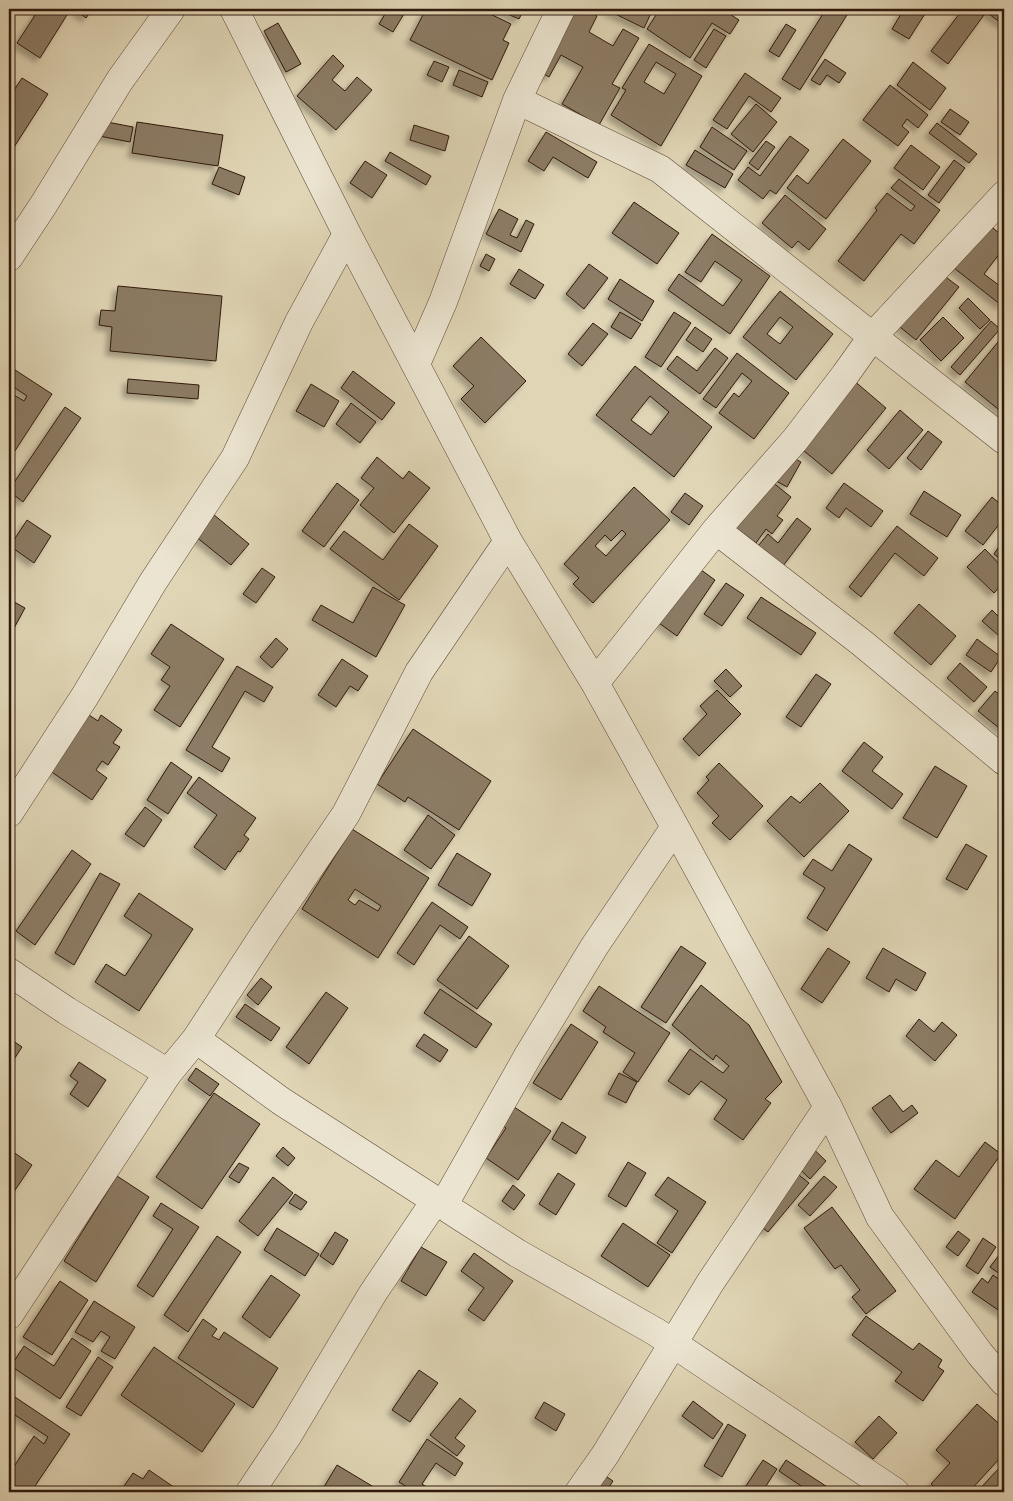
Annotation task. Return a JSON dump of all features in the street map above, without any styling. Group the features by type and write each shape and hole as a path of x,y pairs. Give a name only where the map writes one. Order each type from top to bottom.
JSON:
{"street":[{"path":"9,257 120,80 171,9"},
{"path":"234,9 347,234 508,541 595,683 675,827 828,1107 880,1217 980,1354 1004,1382"},
{"path":"416,364 443,302 517,100 561,9"},
{"path":"517,100 660,169 1004,440"},
{"path":"595,683 716,530 795,440 872,337 1004,194"},
{"path":"9,813 85,696 154,582 235,458 299,322 347,234"},
{"path":"716,530 862,643 1004,761"},
{"path":"9,1313 168,1073 196,1039 346,814 420,672 508,541"},
{"path":"250,1492 293,1427 373,1293 439,1204 594,946 675,827"},
{"path":"9,972 67,1011 168,1073"},
{"path":"196,1039 282,1101 439,1204 517,1253 656,1332 895,1492"},
{"path":"579,1492 605,1456 710,1283 828,1107"}],"building":[{"path":"39,9 57,9 67,15 40,58 17,43"},
{"path":"74,9 92,9 86,18"},
{"path":"388,9 407,9 393,32 379,24"},
{"path":"426,9 480,9 511,24 503,40 509,43 492,80 410,40"},
{"path":"496,9 524,9 519,19"},
{"path":"563,9 586,9 597,16 589,32 613,46 623,29 639,38 612,84 620,88 599,125 562,104 583,67 561,55 549,77 531,66"},
{"path":"605,9 653,9 644,28"},
{"path":"660,9 722,9 739,20 730,34 712,23 690,58 647,29"},
{"path":"826,9 837,9 847,15 800,90 782,79"},
{"path":"904,9 928,9 909,39 892,29"},
{"path":"963,9 976,9 984,15 948,64 931,51"},
{"path":"982,9 1004,9 1004,25"},
{"path":"278,23 301,64 286,72 264,31"},
{"path":"786,24 796,30 779,57 769,51"},
{"path":"714,29 726,36 706,68 694,60"},
{"path":"649,44 702,76 661,146 611,115 626,90 622,88","holes":["656,62 676,74 664,94 644,82"]},
{"path":"333,55 344,66 332,80 345,91 357,77 372,90 336,130 297,96"},
{"path":"825,59 846,73 839,83 827,75 820,85 811,80"},
{"path":"434,61 449,67 442,82 427,75"},
{"path":"913,62 946,88 930,110 897,85"},
{"path":"459,70 488,82 482,97 453,85"},
{"path":"745,73 781,98 771,112 749,96 727,129 713,120"},
{"path":"22,78 48,94 9,155 9,98"},
{"path":"890,85 928,115 918,128 907,119 902,126 909,132 898,146 863,120"},
{"path":"756,104 777,122 753,152 731,134"},
{"path":"950,109 969,122 960,135 941,122"},
{"path":"102,121 133,127 130,142 99,136"},
{"path":"137,122 223,135 218,166 132,153"},
{"path":"937,123 977,154 969,163 929,133"},
{"path":"414,125 449,136 445,151 410,140"},
{"path":"712,127 747,151 734,170 700,147"},
{"path":"546,132 597,162 588,178 553,157 544,171 528,161"},
{"path":"790,136 809,150 776,194 770,190 763,199 738,180 748,167 760,176"},
{"path":"843,139 871,161 826,219 787,188 797,175 808,184"},
{"path":"766,141 775,147 758,170 749,163"},
{"path":"911,145 940,167 923,190 894,168"},
{"path":"695,150 733,174 725,188 686,165"},
{"path":"390,152 431,176 426,185 385,161"},
{"path":"954,160 965,168 939,203 928,195"},
{"path":"365,161 387,175 372,198 350,183"},
{"path":"219,167 245,177 239,195 212,184"},
{"path":"899,179 940,210 914,244 901,234 864,281 838,261 877,210 875,208 887,193 911,211 915,206 891,188"},
{"path":"785,195 826,229 809,250 798,241 792,248 762,223"},
{"path":"634,202 679,233 657,264 612,233"},
{"path":"499,209 518,219 510,235 517,238 526,220 534,224 521,252 486,234"},
{"path":"983,220 1004,237 1004,257 1000,253 984,274 1004,289 1004,301 1001,305 949,264"},
{"path":"712,234 770,276 730,334 668,290 679,274 723,306 742,280 715,261 701,282 685,272"},
{"path":"486,254 495,259 489,271 480,266"},
{"path":"589,264 608,278 584,309 566,294"},
{"path":"519,269 544,285 535,299 510,284"},
{"path":"938,271 959,287 916,340 895,323"},
{"path":"620,279 654,301 642,321 608,299"},
{"path":"118,286 222,296 216,361 110,351 112,327 99,325 101,310 115,311"},
{"path":"780,291 833,334 796,380 743,337","holes":["780,317 793,327 780,344 767,334"]},
{"path":"968,298 990,320 980,329 959,308"},
{"path":"620,312 641,324 631,339 611,327"},
{"path":"674,312 691,323 661,367 645,357"},
{"path":"943,317 964,338 941,361 920,340"},
{"path":"991,321 1000,329 960,375 951,367"},
{"path":"593,323 608,334 582,366 568,354"},
{"path":"695,327 712,339 703,352 686,340"},
{"path":"1003,336 1004,338 1004,414 965,382"},
{"path":"481,337 526,381 485,423 461,399 474,386 453,366"},
{"path":"715,348 728,358 700,394 667,369 677,356 697,371"},
{"path":"737,353 789,393 754,439 719,413 734,393 739,397 752,381 742,373 716,408 703,399"},
{"path":"9,366 52,394 9,460 9,392 24,401 27,396 9,384"},
{"path":"635,366 712,427 674,477 596,415","holes":["650,396 669,412 651,435 631,420"]},
{"path":"353,371 395,403 382,420 341,388"},
{"path":"128,379 199,385 198,399 127,393"},
{"path":"852,379 886,408 832,474 798,446"},
{"path":"311,384 339,401 324,427 296,411"},
{"path":"351,403 376,422 360,443 336,424"},
{"path":"65,407 81,418 23,502 9,490"},
{"path":"900,410 923,430 889,469 867,450"},
{"path":"928,431 942,442 921,470 907,458"},
{"path":"777,449 801,462 787,487 764,474"},
{"path":"377,457 403,479 409,471 430,488 394,533 360,505 374,488 361,478"},
{"path":"767,478 791,497 777,516 783,520 772,534 766,529 756,543 732,525"},
{"path":"337,483 359,500 324,547 302,531"},
{"path":"844,483 883,511 871,527 846,508 839,518 826,508"},
{"path":"634,487 670,520 593,603 573,584 579,578 564,564","holes":["622,530 626,534 606,556 595,546 605,535 611,541"]},
{"path":"924,491 961,515 947,537 910,514"},
{"path":"685,493 703,506 689,525 671,512"},
{"path":"992,497 1004,507 1004,518 983,545 965,531"},
{"path":"213,514 249,544 231,565 195,536"},
{"path":"797,518 811,529 783,566 758,546 768,534 778,543"},
{"path":"27,520 51,536 34,563 10,546"},
{"path":"409,524 438,546 399,600 330,549 344,531 383,560"},
{"path":"897,526 938,558 924,576 895,553 861,597 849,587"},
{"path":"1004,539 1004,562 994,554"},
{"path":"985,549 1004,569 1004,582 994,593 967,567"},
{"path":"697,567 715,580 677,636 659,623"},
{"path":"262,568 275,577 256,603 243,594"},
{"path":"726,583 744,595 722,626 704,614"},
{"path":"373,587 405,605 376,657 312,620 321,605 353,623"},
{"path":"761,597 816,633 801,655 747,618"},
{"path":"9,599 25,608 13,630 9,627"},
{"path":"919,604 956,636 931,665 894,633"},
{"path":"992,610 1004,622 1004,628 998,635 982,621"},
{"path":"171,624 224,659 180,727 154,710 170,686 161,680 170,667 151,654"},
{"path":"276,638 288,649 272,668 260,657"},
{"path":"977,639 1001,657 991,672 966,655"},
{"path":"342,659 368,676 358,691 350,686 336,707 318,695"},
{"path":"960,663 987,687 974,702 947,678"},
{"path":"237,666 273,687 264,702 245,691 212,747 230,758 222,772 186,750"},
{"path":"726,669 742,686 730,697 714,681"},
{"path":"816,674 831,684 801,727 786,717"},
{"path":"717,690 741,714 699,756 683,739 707,714 700,706"},
{"path":"995,691 1004,698 1004,732 978,711"},
{"path":"83,711 98,721 101,715 122,730 113,743 120,747 108,765 102,761 96,770 107,778 92,800 46,768"},
{"path":"413,729 491,781 459,830 408,797 405,802 377,784"},
{"path":"864,742 883,757 872,771 903,794 892,809 842,771"},
{"path":"171,762 192,777 168,814 147,800"},
{"path":"719,763 763,806 730,840 712,823 719,816 697,793 709,780 706,777"},
{"path":"935,766 967,786 937,838 903,818"},
{"path":"199,777 256,818 244,835 249,839 225,870 194,847 217,815 187,793"},
{"path":"820,783 849,811 804,857 767,821 791,796 800,803"},
{"path":"145,807 162,820 144,847 125,834"},
{"path":"428,815 455,835 431,869 404,850"},
{"path":"352,829 429,878 378,958 302,909","holes":["355,889 381,906 378,911 359,900 355,905 348,900"]},
{"path":"849,844 872,859 827,931 807,918 825,888 803,874 813,859 832,871"},
{"path":"966,844 987,856 967,890 946,879"},
{"path":"72,850 91,864 35,945 16,931"},
{"path":"457,853 491,874 472,906 438,885"},
{"path":"100,873 120,884 74,965 55,953"},
{"path":"139,893 193,929 139,1011 95,982 106,964 125,976 152,935 124,916"},
{"path":"432,902 468,927 460,939 440,925 414,965 397,953"},
{"path":"469,936 509,966 477,1009 437,980"},
{"path":"681,946 706,963 666,1023 641,1007"},
{"path":"828,948 850,962 822,1003 801,989"},
{"path":"883,948 926,973 916,991 896,979 889,992 866,978"},
{"path":"261,978 272,987 258,1005 247,995"},
{"path":"701,985 749,1025 782,1082 765,1099 771,1103 743,1140 714,1119 727,1100 701,1081 689,1095 668,1081 690,1049 723,1073 729,1066 716,1055 713,1060 672,1025"},
{"path":"599,986 670,1033 638,1082 623,1072 635,1053 603,1032 606,1027 583,1011"},
{"path":"440,989 492,1024 476,1048 424,1013"},
{"path":"326,992 348,1008 309,1064 286,1047"},
{"path":"245,1004 280,1028 271,1041 236,1017"},
{"path":"919,1019 934,1032 942,1022 957,1035 935,1061 906,1036"},
{"path":"571,1024 598,1042 561,1100 533,1083"},
{"path":"424,1034 448,1050 440,1062 416,1046"},
{"path":"9,1038 22,1047 9,1067"},
{"path":"79,1062 106,1080 88,1107 70,1094 78,1082 70,1076"},
{"path":"196,1068 219,1084 210,1096 188,1080"},
{"path":"619,1073 637,1082 626,1103 608,1094"},
{"path":"214,1093 260,1124 202,1209 156,1177"},
{"path":"890,1095 903,1112 912,1105 918,1113 891,1133 872,1108"},
{"path":"511,1105 551,1131 518,1180 486,1158 506,1128 499,1123"},
{"path":"562,1122 586,1137 576,1154 552,1139"},
{"path":"802,1138 826,1161 810,1179 785,1155"},
{"path":"985,1142 1001,1154 955,1219 914,1189 936,1160 959,1177"},
{"path":"283,1147 295,1158 288,1166 276,1156"},
{"path":"9,1149 32,1165 9,1199"},
{"path":"628,1162 646,1173 626,1207 608,1196"},
{"path":"239,1163 249,1168 239,1183 229,1177"},
{"path":"790,1168 809,1183 768,1232 749,1217"},
{"path":"558,1173 575,1184 556,1215 539,1204"},
{"path":"117,1176 149,1197 96,1282 64,1261"},
{"path":"824,1176 837,1187 810,1216 798,1205"},
{"path":"273,1177 293,1193 258,1236 239,1221"},
{"path":"668,1177 706,1202 672,1253 657,1243 678,1211 655,1195"},
{"path":"513,1185 525,1195 514,1210 502,1201"},
{"path":"295,1194 307,1202 301,1210 289,1203"},
{"path":"161,1203 199,1227 153,1297 137,1286 173,1229 153,1216"},
{"path":"832,1207 896,1291 866,1314 852,1297 860,1290 841,1265 835,1269 804,1228"},
{"path":"623,1223 670,1255 648,1287 601,1256"},
{"path":"277,1228 319,1254 305,1276 264,1250"},
{"path":"958,1231 970,1240 958,1256 946,1247"},
{"path":"335,1232 348,1240 333,1265 320,1256"},
{"path":"217,1236 241,1252 188,1332 164,1315"},
{"path":"983,1238 996,1247 978,1274 966,1266"},
{"path":"421,1247 447,1262 426,1296 401,1281"},
{"path":"474,1253 513,1281 484,1321 468,1310 484,1288 461,1271"},
{"path":"999,1255 1004,1258 1004,1277 990,1267"},
{"path":"271,1275 300,1295 270,1338 242,1317"},
{"path":"993,1275 1004,1283 1004,1314 972,1292 982,1278 988,1283"},
{"path":"60,1281 88,1300 52,1355 23,1337"},
{"path":"94,1301 135,1327 115,1359 101,1351 110,1337 101,1331 93,1342 75,1332"},
{"path":"866,1316 913,1350 919,1343 942,1360 938,1367 944,1371 923,1401 895,1381 902,1372 852,1335"},
{"path":"203,1319 217,1329 212,1336 219,1340 224,1332 278,1368 253,1408 178,1358"},
{"path":"72,1338 91,1351 60,1399 11,1366 24,1346 54,1366"},
{"path":"154,1347 235,1404 202,1452 121,1395"},
{"path":"98,1357 113,1367 81,1416 66,1407"},
{"path":"419,1370 438,1383 410,1422 392,1410"},
{"path":"9,1393 70,1434 31,1492 14,1492 9,1489 9,1461 15,1465 34,1436 44,1444 48,1437 9,1411"},
{"path":"460,1398 476,1411 455,1438 465,1446 457,1456 430,1435"},
{"path":"693,1401 723,1424 713,1439 682,1416"},
{"path":"544,1402 565,1414 556,1431 535,1418"},
{"path":"977,1404 1004,1428 1004,1462 1000,1458 969,1492 940,1492 931,1484 950,1463 936,1450"},
{"path":"879,1416 897,1433 873,1459 855,1442"},
{"path":"728,1424 746,1435 722,1477 704,1466"},
{"path":"427,1439 463,1463 455,1476 436,1463 422,1484 434,1492 415,1492 399,1482"},
{"path":"763,1460 777,1469 762,1492 742,1492"},
{"path":"786,1460 835,1492 810,1492 779,1471"},
{"path":"337,1465 377,1489 376,1492 321,1492"},
{"path":"1000,1467 1004,1471 1004,1490 1000,1492 977,1492"},
{"path":"149,1470 181,1492 120,1492 133,1473 143,1479"},
{"path":"598,1471 613,1481 606,1492 601,1492 590,1485"}]}
